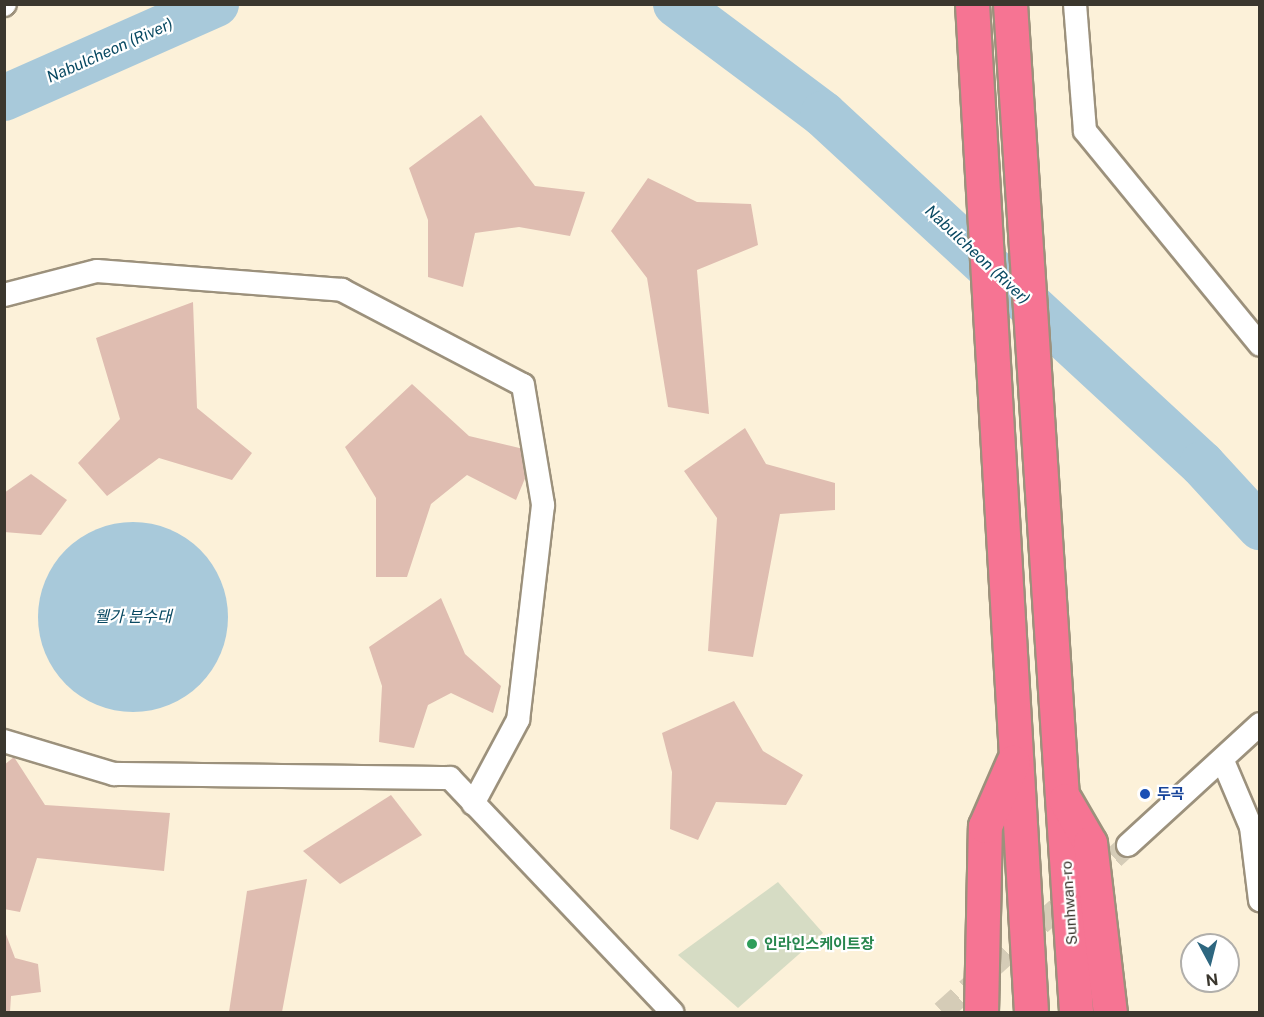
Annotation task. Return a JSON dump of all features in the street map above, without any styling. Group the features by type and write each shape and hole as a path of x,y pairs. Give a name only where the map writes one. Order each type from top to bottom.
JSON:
{"highway":[{"path":"972,4 1031,1012"},
{"name":"Sunhwan-ro","path":"1010,4 1076,1012"},
{"path":"981,1012 984,826 1016,756"},
{"path":"1061,793 1090,843 1110,1012"},
{"path":"1003,1012 1002,897 1020,831"}],"street":[{"path":"1075,4 1085,131 1260,345"},
{"path":"4,295 97,272 342,290 523,385 543,504 521,697 518,720 473,804"},
{"path":"1128,844 1223,761 1260,724"},
{"path":"4,741 114,774 450,778 672,1012"},
{"path":"1223,761 1251,827 1260,900"}],"green space":[{"name":"인라인스케이트장","path":"778,882 823,933 738,1008 678,955"}],"water":[{"name":"웰가 분수대","path":"133,522 169,529 186,538 200,550 212,564 221,581 228,617 221,653 212,670 200,684 186,696 169,705 133,712 97,705 80,696 66,684 54,670 45,653 38,617 45,581 54,564 66,550 80,538 97,529"}],"building":[{"path":"481,115 535,186 585,192 570,236 519,227 475,233 463,287 428,277 428,220 409,168"},
{"path":"648,178 697,202 751,204 758,245 697,270 709,414 668,407 647,278 611,231"},
{"path":"193,302 197,408 252,453 232,480 159,458 107,496 78,463 120,419 96,338"},
{"path":"412,384 469,436 536,452 516,500 467,475 431,504 407,577 376,577 376,498 345,447"},
{"path":"745,428 766,464 835,483 835,510 780,514 753,657 708,651 717,518 684,471"},
{"path":"31,474 67,500 41,535 4,532 4,493"},
{"path":"441,598 465,654 501,686 493,713 451,693 428,705 414,748 379,742 382,686 369,647"},
{"path":"734,701 763,751 803,775 786,805 716,802 698,840 670,829 672,772 662,733"},
{"path":"14,757 45,805 170,813 164,871 37,858 20,912 4,909 4,765"},
{"path":"391,795 422,835 340,884 303,851"},
{"path":"307,879 282,1012 229,1012 247,891"},
{"path":"4,929 15,958 38,964 41,992 11,996 10,1012 4,1012"}],"waterway":[{"name":"Nabulcheon (River)","path":"4,98 216,4"},
{"name":"Nabulcheon (River)","path":"676,4 823,114 1202,464 1260,527"}],"tunnel":[{"path":"942,1012 1128,845"}],"place":[{"name":"두곡","path":"1145,794"},
{"name":"인라인스케이트장","path":"752,944"}]}
